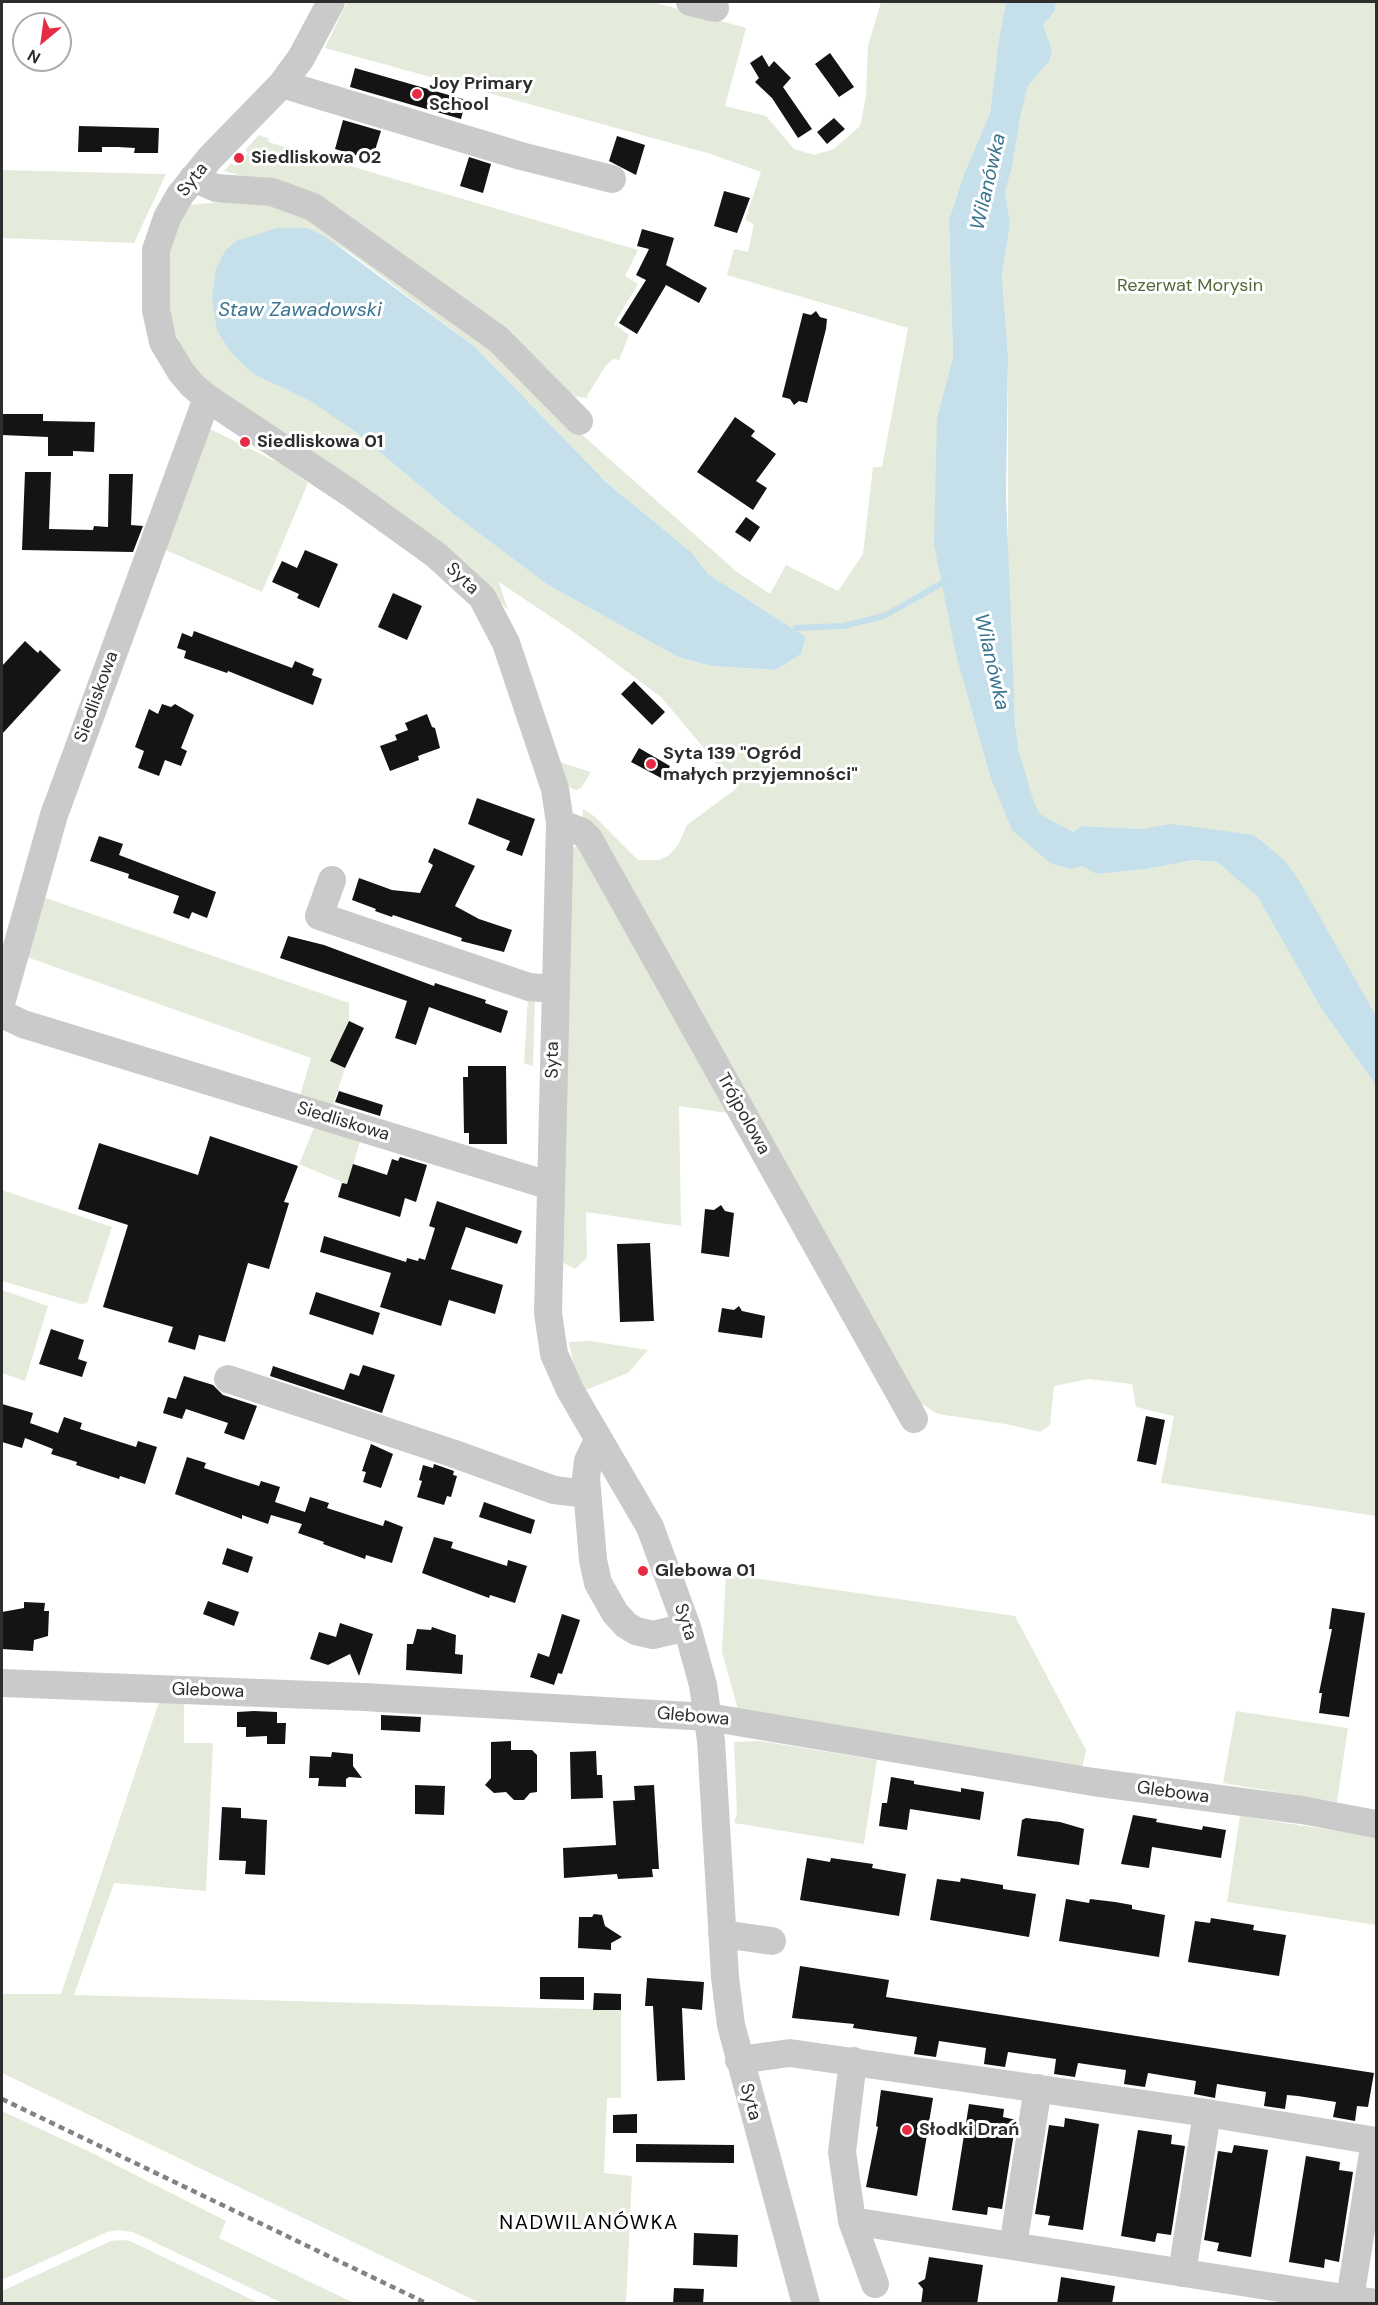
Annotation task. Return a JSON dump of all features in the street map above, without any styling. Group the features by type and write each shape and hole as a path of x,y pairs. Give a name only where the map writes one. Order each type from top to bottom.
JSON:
{"street":[{"name":"Syta","path":"331,2 301,58 282,84 193,178 167,218 156,250 156,310 163,342 181,372 207,398 350,493 436,555 482,597 506,643 555,789 560,823 554,989 548,1313 554,1354 570,1390 650,1527 687,1628 708,1717 727,2000 739,2060 806,2304"},
{"path":"282,84 521,156 612,179"},
{"path":"193,178 216,188 272,192 313,207 498,339 579,421"},
{"name":"Siedliskowa","path":"2,998 54,815 207,398"},
{"name":"Trójpolowa","path":"560,823 582,832 589,839 914,1419"},
{"path":"332,880 319,916 529,987 554,989"},
{"name":"Siedliskowa","path":"2,1010 4,1015 22,1024 551,1186"},
{"path":"228,1378 452,1452 554,1490 587,1494"},
{"path":"598,1440 588,1461 587,1494 593,1560 598,1583 615,1613 626,1625 653,1635 687,1628"},
{"name":"Glebowa","path":"2,1683 353,1697 708,1717 1093,1782 1302,1810 1377,1824"},
{"path":"722,1934 772,1941"},
{"path":"739,2060 790,2053 853,2061 1207,2113 1376,2141 1364,2301 852,2221"},
{"path":"853,2061 842,2152 852,2221 875,2284"},
{"path":"1013,2246 1038,2088"},
{"path":"1182,2273 1207,2113"}],"green space":[{"path":"347,2 653,2 746,28 725,106 766,116 794,149 814,155 834,149 860,126 866,96 868,46 881,2 1006,2 990,113 964,174 949,220 953,357 937,418 956,655 990,776 1082,866 1098,874 1147,869 1194,860 1217,862 1257,896 1322,1010 1376,1085 1376,1516 1161,1483 1174,1416 1136,1407 1132,1384 1089,1379 1054,1386 1050,1425 1040,1432 1006,1424 938,1414 909,1396 582,820 583,809 594,816 638,860 659,860 668,856 678,845 687,825 737,788 661,697 575,633 499,582 508,610 492,594 201,377 181,348 165,302 167,262 177,228 189,205 274,197 493,345 580,433 737,572 770,594 786,565 838,591 863,554 873,467 882,467 908,328 727,275 734,249 748,252 754,224 745,220 761,172 711,154 325,48","holes":["308,228 349,252 475,347 607,483 691,552 708,574 806,637 801,654 776,670 711,666 678,657 548,585 452,513 356,432 310,401 253,374 232,354 217,331 299,229"]},
{"name":"Rezerwat Morysin","path":"1056,2 1376,2 1376,1017 1348,971 1303,887 1142,829 1082,826 1073,832 1040,814 1034,805 1017,744 1008,618 1008,356 1002,276 1010,223 1005,191 1012,168 1028,86 1050,60 1052,50 1043,25 1055,11"},
{"path":"259,135 269,139 268,142 638,250 625,276 638,284 614,324 629,335 619,360 614,359 606,365 587,396 589,398 571,396 298,191 224,171 231,163 235,166 248,153 245,150"},
{"path":"2,170 166,174 134,243 2,238"},
{"path":"206,427 283,465 308,483 262,592 161,548"},
{"path":"559,762 591,772 581,788 576,790 569,787"},
{"path":"578,845 734,1114 679,1106 681,1226 586,1212 587,1258 575,1269 562,1262 572,849"},
{"path":"37,895 349,1003 349,1020 331,1061 345,1068 331,1111 298,1102 311,1058 21,955"},
{"path":"528,996 535,997 533,1066 524,1063"},
{"path":"317,1121 362,1135 347,1184 299,1164"},
{"path":"2,1190 112,1227 87,1303 81,1304 2,1281"},
{"path":"2,1290 48,1306 25,1381 2,1373"},
{"path":"590,1341 648,1350 628,1373 583,1391 574,1368 569,1342"},
{"path":"726,1574 1015,1616 1086,1750 1082,1768 739,1713 722,1652"},
{"path":"160,1699 184,1700 184,1743 213,1743 206,1891 114,1883 74,1995 621,2010 621,2098 607,2098 604,2173 632,2176 626,2303 480,2303 2,2073 2,1994 61,1994"},
{"path":"1236,1711 1348,1728 1337,1802 1223,1783"},
{"path":"760,1741 877,1760 864,1844 734,1823 737,1813 734,1742"},
{"path":"1240,1816 1376,1837 1376,1925 1227,1902"},
{"path":"2,2111 94,2154 226,2221 219,2238 354,2303 282,2303 133,2232 119,2230 107,2232 2,2280"},
{"path":"111,2241 130,2241 259,2303 2,2303 2,2291"}],"water":[{"name":"Wilanówka","path":"1006,2 1056,2 1055,11 1043,25 1052,50 1050,60 1028,86 1012,168 1005,191 1010,223 1002,276 1008,356 1006,495 1015,722 1018,748 1034,803 1040,814 1073,832 1082,826 1142,829 1171,824 1254,835 1286,862 1303,887 1376,1016 1376,1085 1322,1010 1257,896 1217,862 1194,860 1147,869 1097,874 1082,866 1070,869 1050,863 1012,830 990,776 956,655 934,544 937,418 953,357 949,220 964,174 990,113"},
{"name":"Staw Zawadowski","path":"277,228 308,228 326,237 475,347 607,483 691,552 708,574 806,637 801,654 776,670 711,666 678,657 548,585 452,513 356,432 310,401 253,374 232,354 217,331 212,298 216,269 225,251 236,241"}],"building":[{"path":"830,53 854,87 839,97 815,64"},
{"path":"762,55 769,67 774,61 791,78 783,87 812,129 798,138 772,98 755,82 759,78 750,63"},
{"path":"355,68 466,100 461,119 350,87"},
{"path":"834,118 845,129 827,144 817,132"},
{"path":"343,120 381,131 372,160 335,149"},
{"path":"79,126 159,128 158,153 134,153 135,148 118,147 102,147 102,152 78,152"},
{"path":"617,136 645,145 636,175 609,161"},
{"path":"469,157 491,164 483,193 460,186"},
{"path":"724,191 750,198 737,233 714,226"},
{"path":"642,229 674,238 666,265 707,288 699,303 666,285 637,334 619,323 646,280 636,275 649,249 637,246"},
{"path":"816,311 820,317 827,319 826,329 807,403 799,401 794,405 790,399 782,397 803,313 811,315"},
{"path":"2,414 43,414 43,421 95,422 94,452 73,451 73,456 48,456 48,437 2,435"},
{"path":"735,417 755,431 751,436 776,454 756,481 767,488 753,510 697,472"},
{"path":"25,472 51,472 49,529 93,530 94,526 108,527 109,474 133,474 131,525 143,526 133,552 22,550"},
{"path":"746,517 760,527 750,542 735,532"},
{"path":"305,550 338,564 319,608 297,598 299,594 272,582 282,561 297,568"},
{"path":"393,593 422,606 407,640 378,627"},
{"path":"194,631 292,668 295,661 314,669 312,675 322,679 313,705 228,671 227,673 184,658 186,651 177,648 182,633 192,637"},
{"path":"25,641 38,653 40,650 61,670 2,734 2,666"},
{"path":"634,681 665,712 652,725 621,694"},
{"path":"162,704 171,707 175,704 194,715 181,748 187,751 181,766 165,760 159,776 138,768 144,751 135,747 149,709 158,714"},
{"path":"427,714 432,727 435,728 440,748 418,756 419,760 390,771 380,746 397,740 395,735 408,730 405,723"},
{"name":"Syta 139 \"Ogród małych przyjemności\"","path":"639,748 670,766 663,779 631,762"},
{"path":"477,798 535,819 522,856 506,850 510,841 468,824"},
{"path":"99,836 123,844 119,855 216,892 207,918 192,912 189,919 173,913 179,896 128,878 129,874 90,861"},
{"path":"434,848 475,866 455,906 479,919 512,930 504,952 461,941 462,938 393,915 392,917 352,900 359,878 392,890 420,893 433,865 428,862"},
{"path":"288,936 324,945 434,986 435,983 486,1000 485,1003 508,1011 501,1033 429,1007 416,1045 395,1038 407,1001 280,958"},
{"path":"349,1021 364,1028 345,1068 330,1061"},
{"path":"468,1066 506,1066 507,1144 469,1144 469,1133 464,1133 463,1077 468,1077"},
{"path":"339,1091 383,1105 380,1116 335,1102"},
{"path":"210,1136 298,1166 284,1202 289,1203 269,1269 248,1263 225,1342 199,1335 195,1350 168,1342 173,1327 103,1307 128,1225 78,1209 99,1143 198,1175"},
{"path":"400,1157 427,1165 416,1202 405,1198 400,1217 338,1197 342,1183 347,1184 353,1164 387,1175 392,1159 398,1161"},
{"path":"437,1201 522,1231 517,1244 466,1227 451,1269 503,1285 495,1314 449,1300 441,1326 380,1307 391,1273 320,1252 324,1236 406,1262 407,1258 425,1260 435,1228 429,1226"},
{"path":"721,1205 725,1211 734,1213 729,1257 701,1253 705,1209 714,1210"},
{"path":"650,1243 654,1321 620,1322 617,1244"},
{"path":"316,1292 380,1313 373,1335 309,1314"},
{"path":"739,1306 742,1311 765,1316 762,1338 718,1332 722,1308 734,1310"},
{"path":"51,1329 84,1340 78,1359 87,1362 82,1377 39,1364"},
{"path":"363,1365 395,1375 382,1413 270,1376 273,1366 344,1390 350,1373 359,1376"},
{"path":"184,1376 213,1385 223,1395 257,1406 244,1440 224,1433 228,1423 186,1409 182,1419 163,1413 168,1397 176,1399"},
{"path":"2,1404 33,1413 30,1423 58,1433 64,1417 82,1423 80,1429 117,1441 136,1447 138,1441 157,1447 145,1484 120,1476 119,1479 76,1465 77,1462 51,1454 53,1449 25,1438 22,1448 2,1442"},
{"path":"1146,1416 1165,1420 1156,1465 1137,1461"},
{"path":"371,1444 393,1454 381,1488 363,1482 366,1472 362,1471"},
{"path":"187,1457 206,1463 204,1468 237,1479 259,1486 261,1481 280,1487 275,1502 305,1512 310,1497 329,1503 327,1508 361,1519 383,1526 385,1520 403,1527 392,1563 366,1555 365,1559 323,1544 324,1542 298,1533 302,1524 271,1515 268,1524 242,1515 242,1519 175,1494"},
{"path":"434,1464 454,1471 453,1475 457,1476 451,1497 447,1496 444,1505 417,1497 422,1481 419,1480 423,1465 433,1468"},
{"path":"484,1502 535,1520 531,1534 479,1517"},
{"path":"434,1537 453,1542 451,1548 507,1566 508,1560 527,1566 515,1603 490,1595 489,1598 422,1573"},
{"path":"227,1548 253,1557 248,1573 222,1564"},
{"path":"208,1601 239,1612 234,1626 203,1614"},
{"path":"24,1602 45,1603 44,1611 49,1611 48,1636 34,1640 33,1651 2,1649 2,1612 24,1608"},
{"path":"1332,1608 1365,1613 1349,1717 1319,1713 1322,1693 1319,1693 1332,1629 1329,1629"},
{"path":"562,1614 580,1620 562,1674 558,1673 554,1685 530,1677 538,1653 549,1657"},
{"path":"340,1623 373,1634 359,1676 350,1654 328,1665 310,1659 319,1632 336,1637"},
{"path":"432,1627 456,1635 455,1654 463,1655 462,1674 406,1670 407,1644 413,1644 417,1629 431,1630"},
{"path":"237,1712 277,1712 277,1723 286,1723 285,1744 267,1744 267,1736 246,1737 246,1727 237,1727"},
{"path":"381,1715 421,1717 420,1732 381,1730"},
{"path":"511,1741 511,1750 532,1750 537,1755 537,1792 530,1793 524,1800 514,1800 506,1792 494,1793 485,1785 491,1778 491,1742"},
{"path":"596,1751 597,1775 602,1775 603,1798 571,1799 570,1752"},
{"path":"332,1752 353,1754 353,1766 362,1778 349,1777 346,1779 346,1787 318,1786 319,1778 309,1778 310,1756 331,1757"},
{"path":"891,1777 914,1781 914,1784 961,1792 961,1788 984,1792 980,1820 910,1809 907,1830 879,1826 882,1803 887,1803"},
{"path":"415,1785 445,1786 444,1815 415,1814"},
{"path":"654,1785 659,1869 652,1869 653,1877 618,1879 617,1874 564,1878 563,1848 616,1845 613,1801 635,1800 634,1786"},
{"path":"222,1807 241,1808 241,1818 267,1820 265,1875 245,1874 246,1861 219,1860"},
{"path":"1133,1815 1157,1819 1156,1822 1202,1830 1203,1826 1226,1830 1221,1858 1152,1847 1149,1868 1121,1864"},
{"path":"1026,1818 1060,1822 1084,1829 1079,1865 1017,1856 1022,1820"},
{"path":"807,1858 830,1862 831,1858 873,1864 872,1868 906,1874 899,1916 800,1900"},
{"path":"961,1878 1003,1885 1003,1889 1036,1894 1029,1937 930,1920 937,1879 960,1882"},
{"path":"1066,1899 1089,1903 1090,1899 1115,1902 1132,1905 1132,1909 1165,1915 1159,1957 1059,1941"},
{"path":"594,1914 602,1915 605,1926 622,1937 611,1943 611,1950 578,1948 579,1917 592,1917"},
{"path":"1211,1918 1254,1925 1253,1930 1286,1935 1279,1976 1188,1962 1195,1921 1210,1923"},
{"path":"800,1966 889,1980 886,1997 1374,2073 1368,2107 1357,2106 1355,2121 1333,2117 1336,2102 1298,2096 1287,2095 1285,2109 1264,2106 1266,2092 1217,2084 1215,2098 1194,2094 1196,2081 1148,2073 1145,2087 1124,2084 1126,2070 1078,2063 1075,2077 1054,2074 1056,2059 1008,2052 1005,2067 984,2064 986,2048 939,2041 936,2057 914,2054 917,2037 853,2028 854,2024 792,2018"},
{"path":"540,1977 584,1977 584,2000 540,1999"},
{"path":"647,1978 704,1982 702,2010 682,2008 685,2080 657,2081 653,2006 645,2006"},
{"path":"594,1993 621,1994 621,2010 593,2010"},
{"path":"881,2090 933,2098 917,2196 866,2187 878,2127 876,2126"},
{"path":"969,2104 1004,2109 1003,2117 1016,2120 1002,2209 988,2207 987,2215 952,2210"},
{"path":"637,2114 637,2133 613,2133 613,2115"},
{"path":"1065,2118 1099,2124 1083,2230 1048,2225 1050,2216 1035,2214 1049,2125 1064,2127"},
{"path":"1138,2130 1172,2135 1171,2144 1185,2146 1171,2235 1157,2233 1155,2242 1121,2236"},
{"path":"636,2144 734,2145 734,2163 636,2162"},
{"path":"1234,2145 1268,2150 1251,2257 1217,2251 1219,2243 1204,2240 1218,2151 1232,2153"},
{"path":"1306,2156 1340,2162 1339,2170 1353,2172 1339,2262 1325,2259 1324,2268 1289,2262"},
{"path":"694,2233 738,2235 737,2267 693,2265"},
{"path":"929,2257 983,2265 977,2304 921,2304 923,2289 918,2283 925,2279"},
{"path":"1061,2277 1115,2286 1112,2304 1057,2304"},
{"path":"674,2288 704,2289 703,2304 673,2304"}],"waterway":[{"path":"796,628 843,626 884,616 946,581"}],"railway":[{"path":"2,2099 428,2304"}],"place":[{"name":"Joy Primary School","path":"417,94"},
{"name":"Siedliskowa 02","path":"239,158"},
{"name":"Siedliskowa 01","path":"245,442"},
{"name":"Syta 139 \"Ogród małych przyjemności\"","path":"651,764"},
{"name":"Glebowa 01","path":"643,1571"},
{"name":"Słodki Drań","path":"907,2130"}],"district":[{"name":"NADWILANÓWKA","path":"589,2224"}]}
